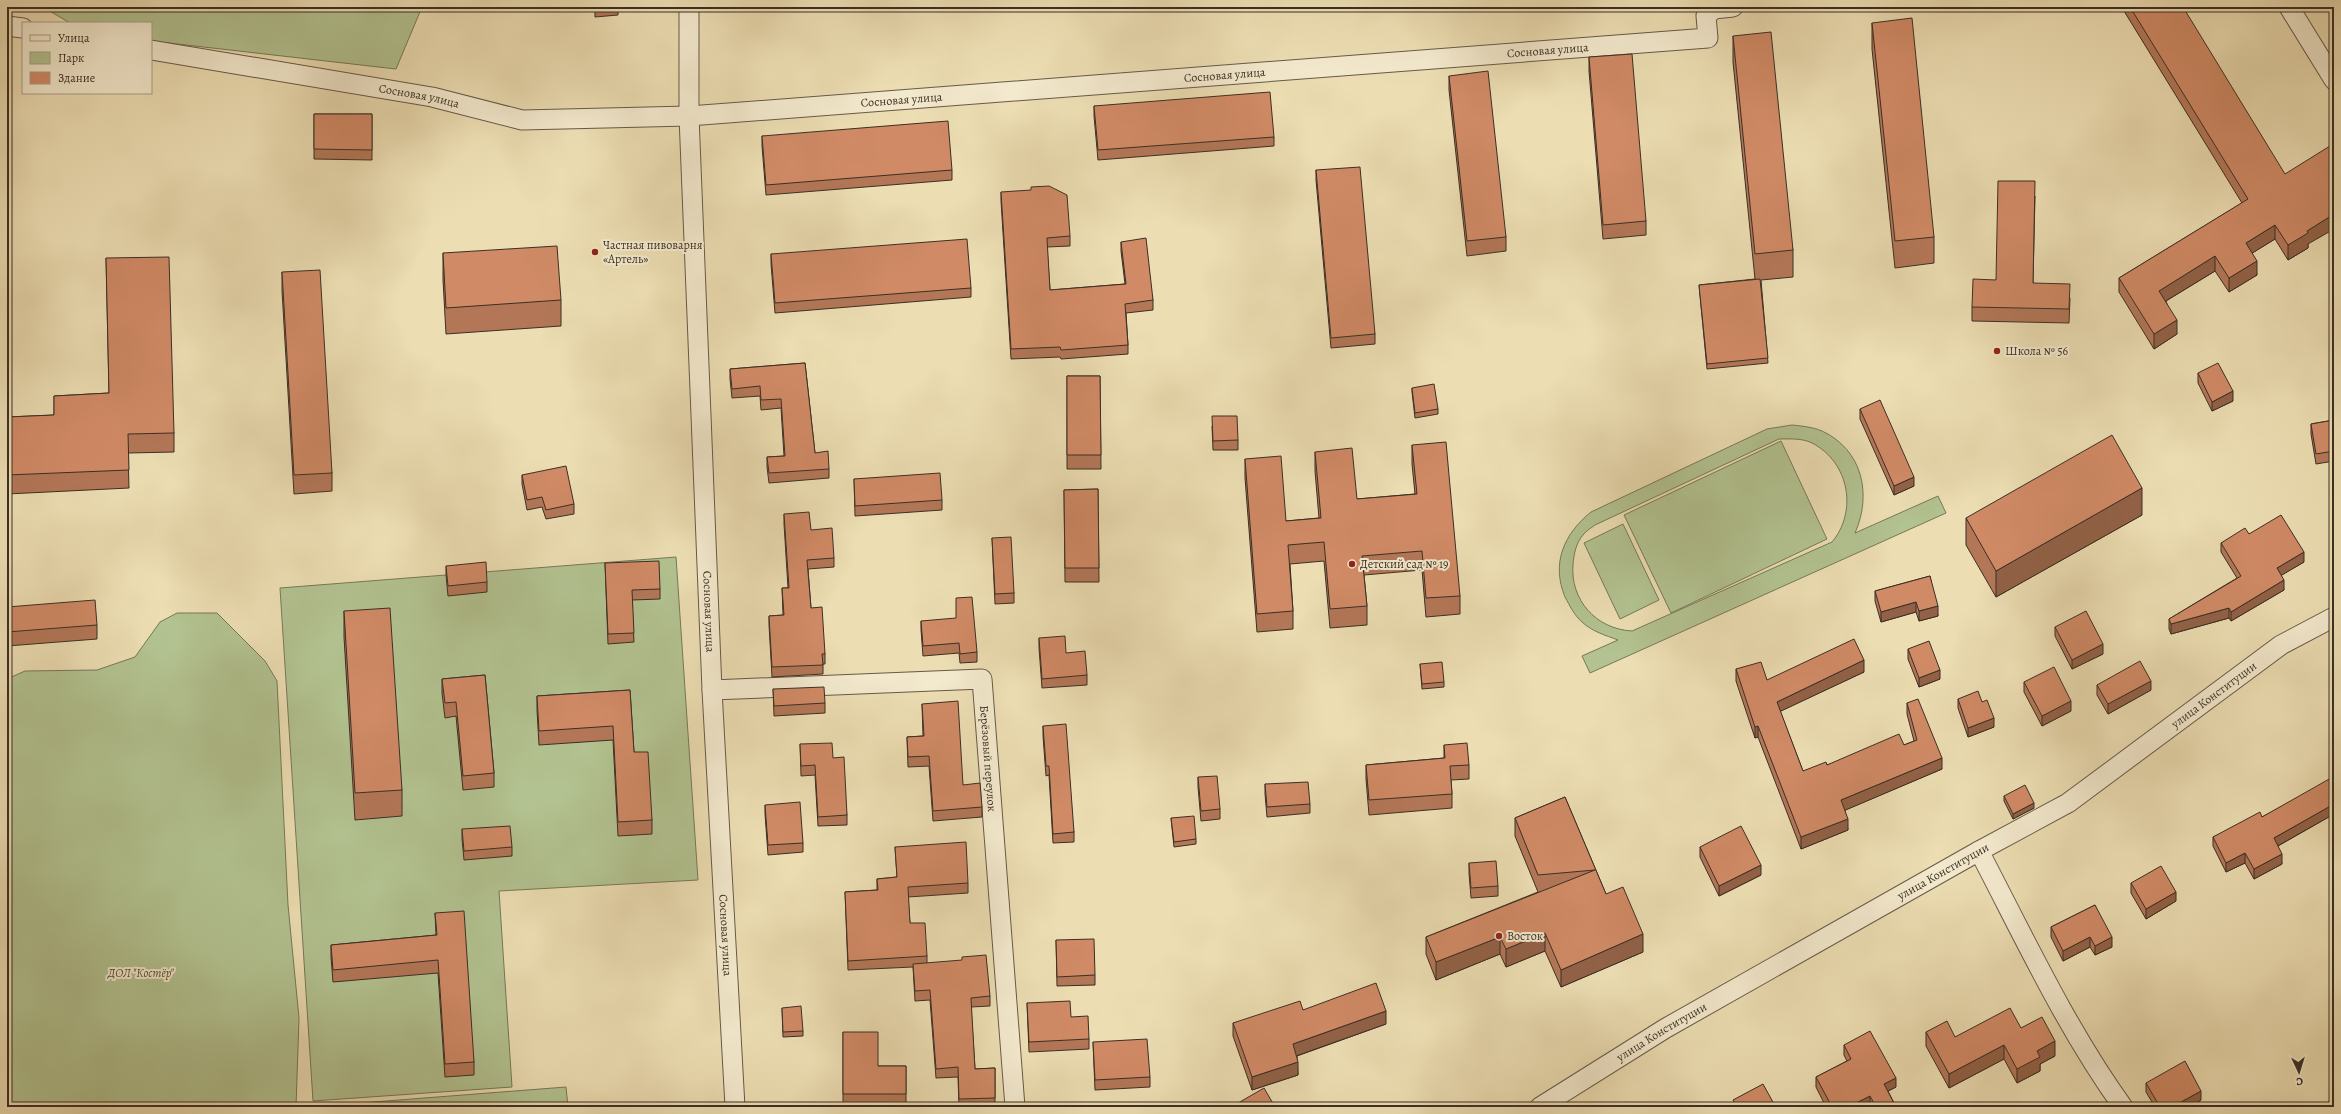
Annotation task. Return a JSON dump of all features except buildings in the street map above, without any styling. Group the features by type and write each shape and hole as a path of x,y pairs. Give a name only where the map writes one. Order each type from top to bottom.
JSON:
{"street":[{"name":"Сосновая улица","path":"689,7 689,116 712,690 735,1107"},
{"name":"Сосновая улица","path":"152,50 432,97 522,120 689,116 1708,38 1706,16 1714,8 1733,7"},
{"path":"2289,7 2328,56 2334,80"},
{"path":"7,26 22,28"},
{"name":"улица Конституции","path":"1540,1107 1666,1028 1979,851 2068,803 2281,645 2334,617"},
{"name":"Берёзовый переулок","path":"712,690 982,679 1015,1107"},
{"path":"1979,851 2063,1012 2097,1071 2123,1107"}],"green space":[{"path":"43,7 422,7 396,69 152,41 152,22 68,22"},
{"path":"1792,425 1815,429 1822,431 1836,439 1847,450 1855,462 1863,489 1863,504 1855,533 1938,496 1946,513 1590,673 1582,656 1618,640 1599,633 1586,625 1574,613 1565,597 1559,572 1560,561 1567,540 1574,530 1591,512 1767,429","holes":["1779,439 1792,439 1812,443 1825,451 1841,474 1846,488 1847,502 1845,516 1840,530 1832,542 1632,631 1607,625 1588,610 1581,600 1573,577 1573,564 1577,545 1587,531 1595,525"]},
{"path":"1781,441 1827,539 1671,613 1624,515"},
{"path":"1623,524 1659,600 1620,619 1584,543"},
{"path":"676,557 698,880 499,891 512,1087 313,1101 280,588"},
{"name":"ДОЛ \"Костёр\"","path":"177,613 217,613 265,661 277,681 288,905 299,1018 296,1107 7,1107 7,679 25,671 97,670 135,657 160,622"},
{"path":"566,1087 568,1107 309,1107"}],"place":[{"name":"Частная пивоварня «Артель»","path":"595,252"},
{"name":"Школа № 56","path":"1997,351"},
{"name":"Детский сад № 19","path":"1352,564"},
{"name":"Восток","path":"1499,936"}]}
